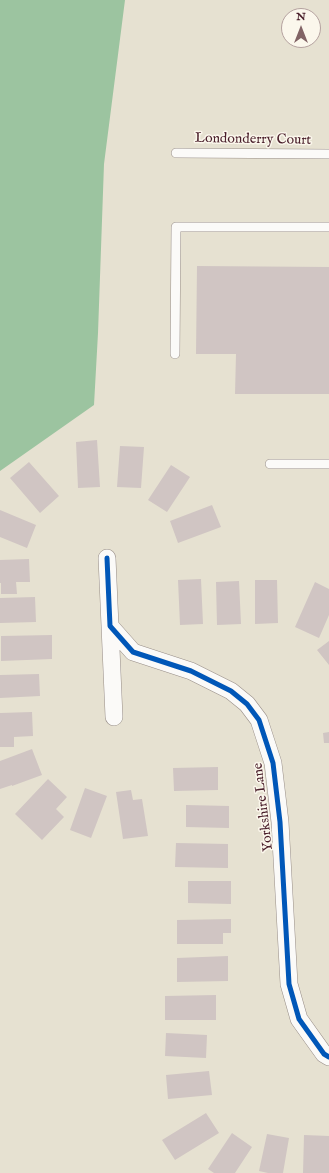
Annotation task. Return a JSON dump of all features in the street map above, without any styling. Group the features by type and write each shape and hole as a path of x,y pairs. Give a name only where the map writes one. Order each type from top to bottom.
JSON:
{"street":[{"path":"107,558 114,717"},
{"name":"Yorkshire Lane","path":"110,626 133,652 191,671 231,691 247,704 259,720 273,763 280,822 289,984 299,1019 324,1054 329,1057"}],"lane":[{"name":"Londonderry Court","path":"176,153 329,154"},
{"path":"175,354 176,227 329,227"},
{"path":"270,464 329,464"}],"green space":[{"path":"0,0 125,0 104,164 94,405 0,471"}],"building":[{"path":"197,266 329,267 329,394 235,394 236,354 196,354"},
{"path":"97,440 100,487 78,488 76,442"},
{"path":"120,446 144,447 141,488 117,487"},
{"path":"29,462 59,496 40,513 10,478"},
{"path":"171,465 190,477 167,512 148,500"},
{"path":"212,505 221,527 178,543 170,521"},
{"path":"0,510 36,525 27,548 0,537"},
{"path":"29,559 30,582 16,582 17,594 1,594 0,560"},
{"path":"201,579 203,624 180,625 178,580"},
{"path":"255,580 277,580 278,623 255,624"},
{"path":"239,581 241,624 217,625 216,582"},
{"path":"315,582 329,589 329,615 319,638 295,627"},
{"path":"35,597 36,622 0,623 0,598"},
{"path":"52,635 52,659 1,661 1,636"},
{"path":"329,641 329,665 317,650"},
{"path":"39,674 40,696 0,698 0,675"},
{"path":"32,712 33,736 14,737 14,747 0,747 0,713"},
{"path":"329,732 329,743 324,743 323,733"},
{"path":"32,749 42,775 0,789 0,761"},
{"path":"218,767 218,790 174,791 173,768"},
{"path":"48,779 67,797 56,809 64,817 42,840 15,814"},
{"path":"85,788 107,796 91,838 70,830"},
{"path":"131,790 133,800 142,799 148,836 123,839 116,792"},
{"path":"186,805 229,806 229,828 186,827"},
{"path":"176,843 228,844 228,868 175,867"},
{"path":"188,881 231,881 231,904 188,903"},
{"path":"231,919 231,933 223,933 223,944 177,944 177,920"},
{"path":"228,956 228,981 177,982 177,958"},
{"path":"216,995 216,1020 165,1020 165,996"},
{"path":"166,1033 207,1035 206,1058 165,1056"},
{"path":"209,1071 212,1095 168,1099 166,1075"},
{"path":"206,1113 219,1133 175,1160 162,1140"},
{"path":"232,1133 252,1147 235,1173 214,1173 208,1169"},
{"path":"267,1134 289,1138 283,1173 268,1173 259,1171"},
{"path":"304,1135 329,1136 329,1173 303,1173"}],"cycle path":[{"path":"107,558 110,626 133,652 191,671 231,691 247,704 259,720 273,763 280,822 289,984 299,1019 324,1054 329,1057"}]}
